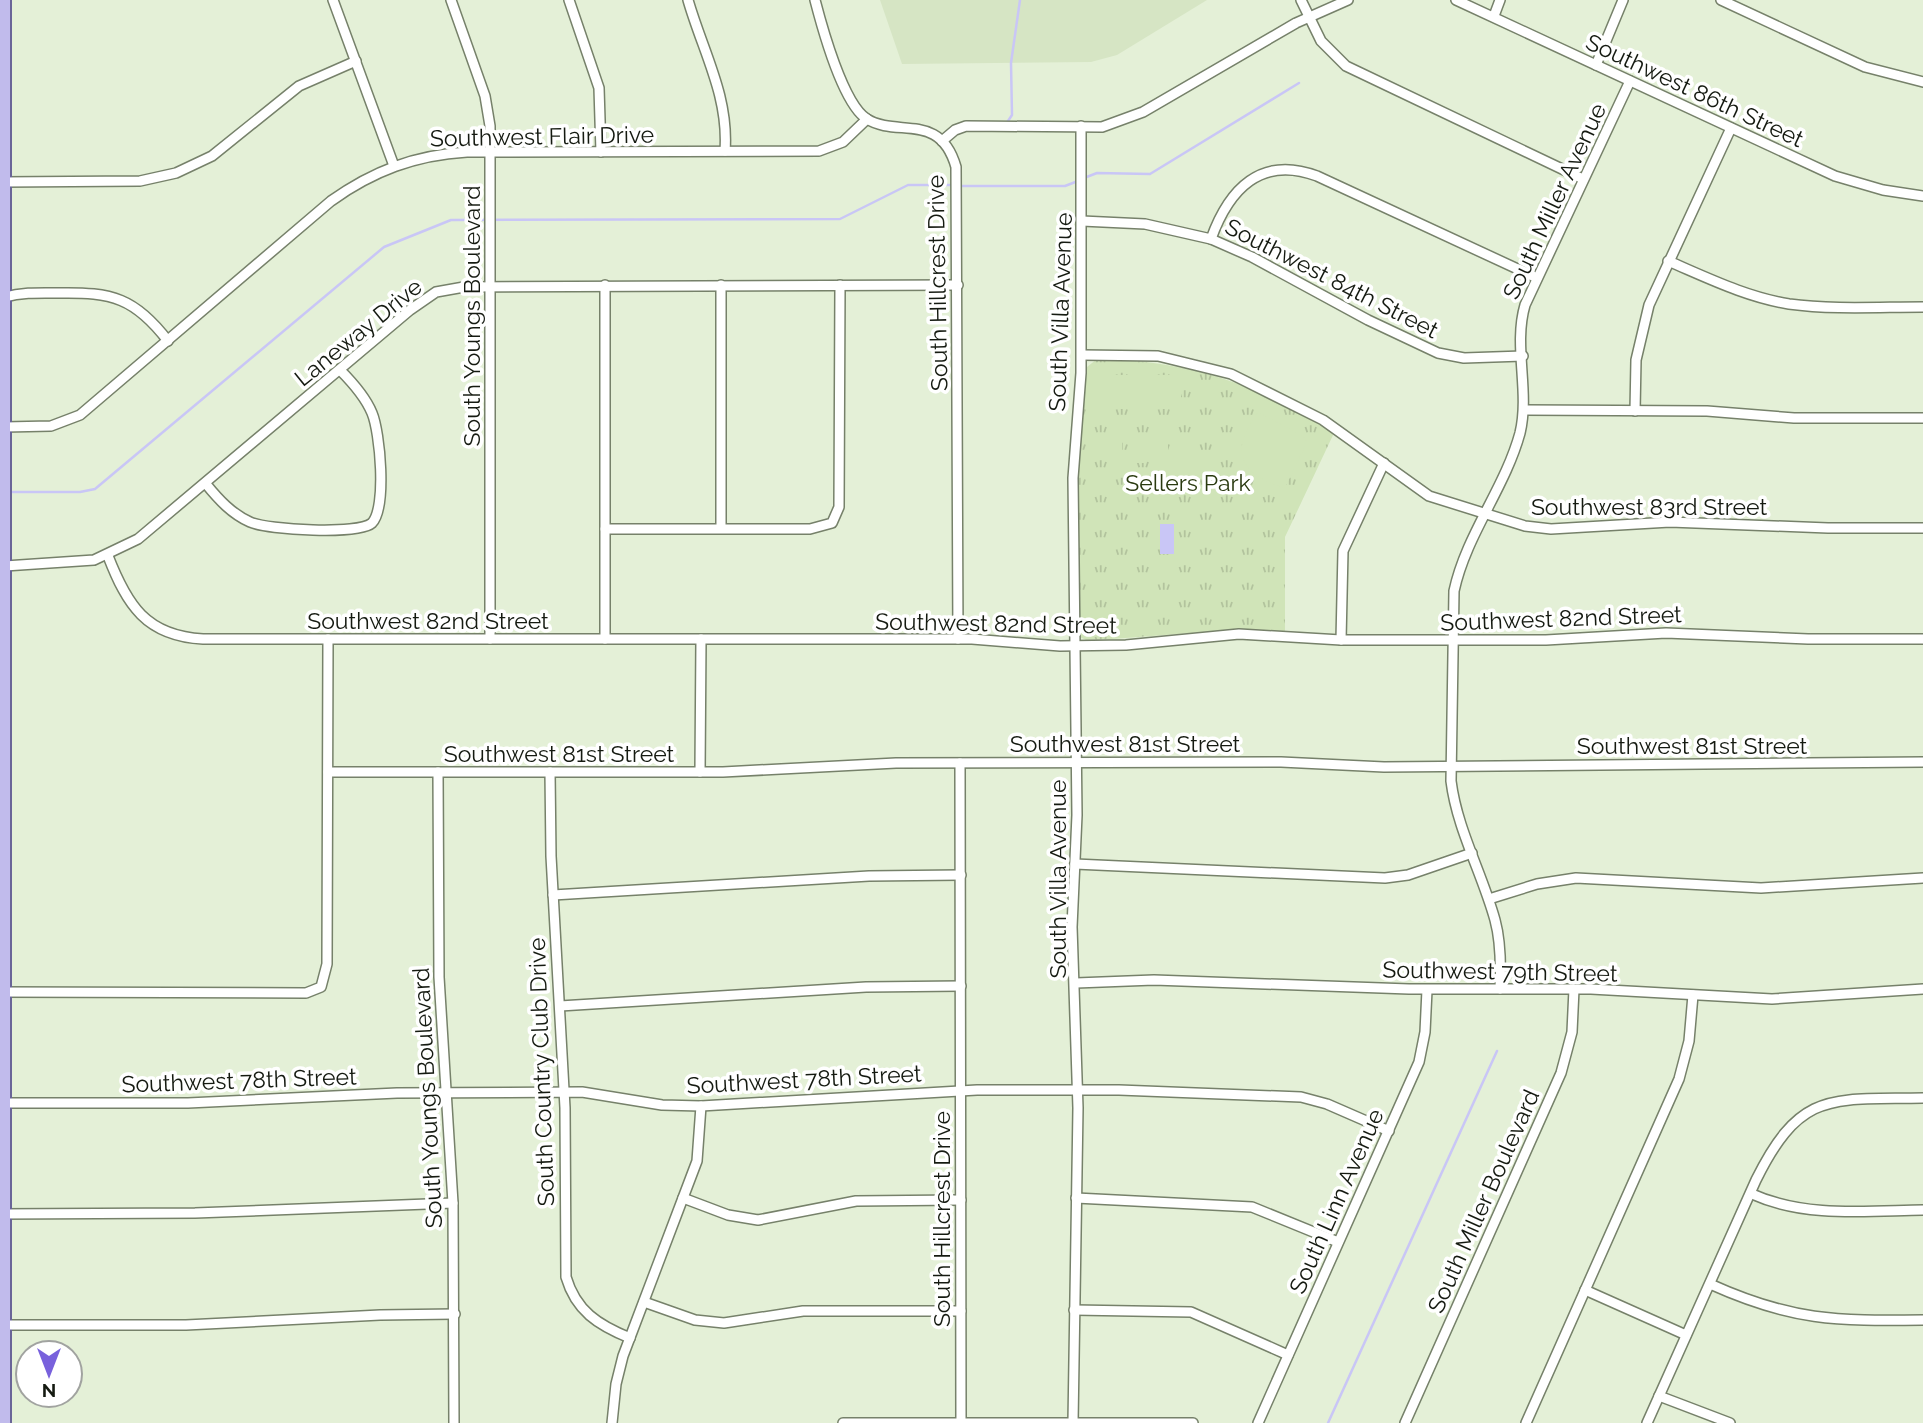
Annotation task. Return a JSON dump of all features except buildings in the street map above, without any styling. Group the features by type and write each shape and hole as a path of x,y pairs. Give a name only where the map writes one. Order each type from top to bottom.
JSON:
{"main road":[{"path":"4,0 4,1423"}],"street":[{"path":"333,0 394,166"},
{"name":"South Youngs Boulevard","path":"451,0 487,103 490,153 490,639"},
{"path":"569,0 599,88 601,152"},
{"path":"688,0 721,90 725,117 724,152"},
{"path":"815,0 844,84 857,108 867,119"},
{"path":"1301,0 1321,41 1353,70 1583,179"},
{"path":"942,141 955,130 966,126 1102,127 1143,112 1308,18 1348,0"},
{"name":"Southwest 86th Street","path":"1456,0 1851,182 1923,196"},
{"path":"1494,16 1500,0"},
{"path":"1596,65 1617,21 1623,0"},
{"path":"1721,0 1865,67 1923,82"},
{"path":"3,182 140,181 176,173 212,156 299,86 356,61"},
{"name":"South Miller Avenue","path":"1500,989 1499,941 1489,900 1454,798 1451,766 1452,641 1457,578 1511,460 1525,410 1523,312 1536,278 1630,81"},
{"name":"Southwest Flair Drive","path":"5,427 51,426 75,418 331,201 360,181 394,166 436,155 828,149 843,142 867,119"},
{"name":"South Hillcrest Drive","path":"867,119 914,127 942,141 957,171 958,639"},
{"name":"South Villa Avenue","path":"1073,1422 1078,1090 1072,927 1077,763 1073,478 1082,355 1081,126"},
{"path":"1635,411 1640,339 1649,305 1731,128"},
{"path":"1211,239 1225,206 1245,183 1274,171 1296,170 1317,176 1536,278"},
{"name":"Southwest 84th Street","path":"1082,221 1145,224 1211,239 1252,257 1429,350 1464,358 1523,356"},
{"path":"1668,261 1730,288 1790,304 1923,307"},
{"path":"605,285 605,639"},
{"path":"721,285 721,528"},
{"path":"605,529 817,528 829,525 835,519 840,501 840,285"},
{"name":"Laneway Drive","path":"4,557 68,564 108,556 138,540 427,297 455,287 958,285"},
{"path":"5,297 40,293 95,293 114,297 142,312 168,341"},
{"name":"Southwest 83rd Street","path":"1082,355 1158,356 1231,374 1323,420 1429,496 1525,526 1552,529 1670,522 1923,528"},
{"path":"206,484 234,513 264,527 351,529 370,525 376,517 379,503 376,426 360,392 340,370"},
{"path":"1525,410 1707,411 1794,418 1923,418"},
{"path":"1340,640 1343,551 1384,463"},
{"name":"Southwest 82nd Street","path":"108,556 131,605 154,625 172,634 203,639 958,639 1075,646 1240,634 1340,640 1452,641 1666,633 1821,639 1923,639"},
{"path":"3,992 306,993 322,985 327,964 328,639"},
{"path":"700,772 701,639"},
{"name":"Southwest 81st Street","path":"328,772 700,772 877,763 1451,766 1923,762"},
{"name":"South Hillcrest Drive","path":"960,763 961,1422"},
{"name":"South Youngs Boulevard","path":"438,772 439,977 453,1203 454,1423"},
{"name":"South Country Club Drive","path":"550,772 553,895 565,1093 566,1277 576,1301 587,1315 630,1338"},
{"path":"1075,864 1385,878 1408,875 1472,853"},
{"path":"553,895 869,876 961,875"},
{"path":"1489,900 1537,884 1565,879 1761,888 1923,878"},
{"name":"Southwest 79th Street","path":"1076,983 1154,980 1427,990 1574,989 1772,999 1923,989"},
{"path":"560,1006 855,987 961,986"},
{"name":"South Miller Boulevard","path":"1405,1423 1561,1073 1572,1032 1574,989"},
{"name":"South Linn Avenue","path":"1258,1423 1422,1054 1427,990"},
{"path":"1526,1423 1679,1080 1689,1041 1693,995"},
{"name":"Southwest 78th Street","path":"3,1103 188,1103 447,1092 605,1093 662,1105 701,1106 961,1090 1078,1090 1301,1097 1327,1104 1389,1131"},
{"path":"1647,1423 1756,1180 1779,1137 1794,1121 1811,1110 1843,1100 1923,1098"},
{"path":"612,1423 618,1373 699,1151 701,1106"},
{"path":"1752,1194 1775,1204 1803,1209 1923,1210"},
{"path":"683,1198 728,1215 758,1220 856,1200 961,1200"},
{"path":"1076,1198 1252,1207 1338,1242"},
{"path":"2,1214 217,1213 453,1203"},
{"path":"1710,1284 1767,1308 1797,1315 1837,1320 1923,1320"},
{"path":"1585,1290 1686,1335"},
{"path":"644,1302 695,1320 724,1323 803,1311 961,1311"},
{"path":"1074,1310 1191,1312 1288,1355"},
{"path":"4,1325 186,1325 455,1314"},
{"path":"1659,1396 1730,1423"},
{"path":"843,1423 1193,1423"}],"shaded area":[{"path":"880,0 1207,0 1117,55 1091,62 902,64"}],"green space":[{"name":"Sellers Park","path":"1097,359 1161,364 1221,378 1278,401 1334,433 1285,537 1285,633 1210,632 1086,640 1080,637 1077,473 1087,367"},
{"path":"1094,375 1181,375 1181,409 1094,409"},
{"path":"1258,412 1303,436 1307,442 1285,488 1258,476 1249,469 1244,460 1243,438"},
{"path":"1108,434 1122,434 1122,464 1108,464"},
{"path":"1131,434 1145,434 1145,463 1131,463"},
{"path":"1154,434 1168,434 1168,464 1154,464"},
{"path":"1174,442 1194,442 1194,471 1174,471"}],"water":[{"path":"1160,524 1174,524 1174,554 1160,554"}],"waterway":[{"path":"1006,124 1012,115 1011,63 1020,0"},
{"path":"1084,178 1097,173 1150,174 1299,83"},
{"path":"959,186 1065,186 1078,181"},
{"path":"7,492 80,492 95,489 384,247 451,220 840,219 908,185 953,185"},
{"path":"1328,1423 1497,1051"}]}
